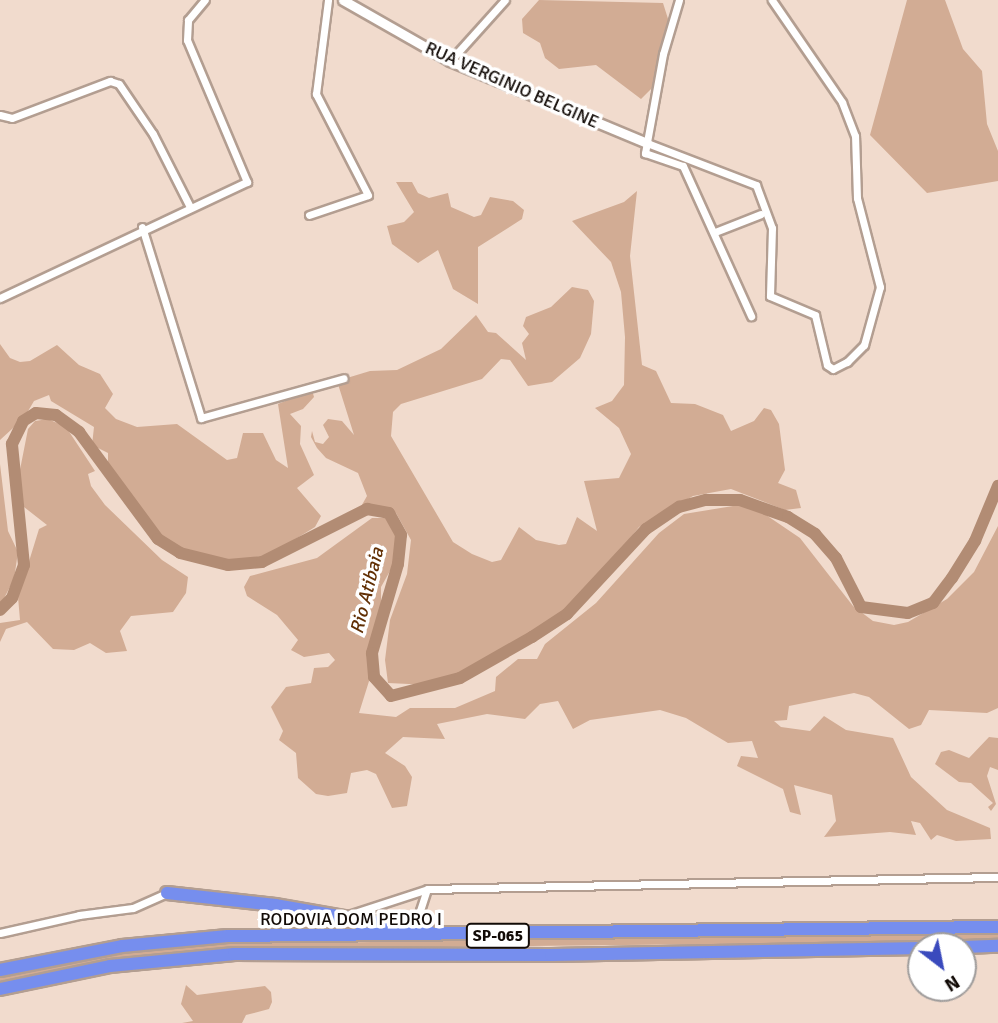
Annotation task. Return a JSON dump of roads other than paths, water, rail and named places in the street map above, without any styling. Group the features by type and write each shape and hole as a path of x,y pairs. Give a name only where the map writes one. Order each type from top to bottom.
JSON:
{"highway":[{"path":"167,893 344,916 430,932 490,936"},
{"name":"RODOVIA DOM PEDRO I","path":"0,970 84,952 202,938 998,927"},
{"path":"977,947 998,946"},
{"name":"RODOVIA DOM PEDRO I","path":"0,989 110,966 233,954 538,955 907,948"}],"street":[{"path":"0,298 142,227 247,181 187,40 188,20 205,0"},
{"path":"309,215 368,195 316,94 328,0"},
{"name":"RUA VERGINIO BELGINE","path":"343,0 450,61 646,148"},
{"path":"450,61 505,0"},
{"path":"646,148 663,54 679,0"},
{"path":"646,148 756,185 772,228 770,296 815,315 827,365 833,369 847,362 864,345 880,287 857,198 855,136 842,102 772,0"},
{"path":"0,115 12,118 110,81 119,84 153,134 190,207"},
{"path":"646,148 683,166 751,316"},
{"path":"715,232 761,214"},
{"path":"142,227 201,418 344,378"},
{"path":"344,916 428,889 998,877"},
{"path":"428,889 420,911 430,932"},
{"path":"0,933 79,915 133,908 167,893"}],"waterway":[{"name":"Rio Atibaia","path":"0,610 12,598 24,565 12,444 23,421 36,413 56,415 79,432 158,539 180,553 228,565 262,562 367,509 389,513 401,535 398,564 372,653 374,677 391,696 460,678 532,637 567,614 646,529 679,507 706,500 740,500 788,517 815,534 836,558 861,607 908,613 933,603 952,578 975,541 998,486"}]}
